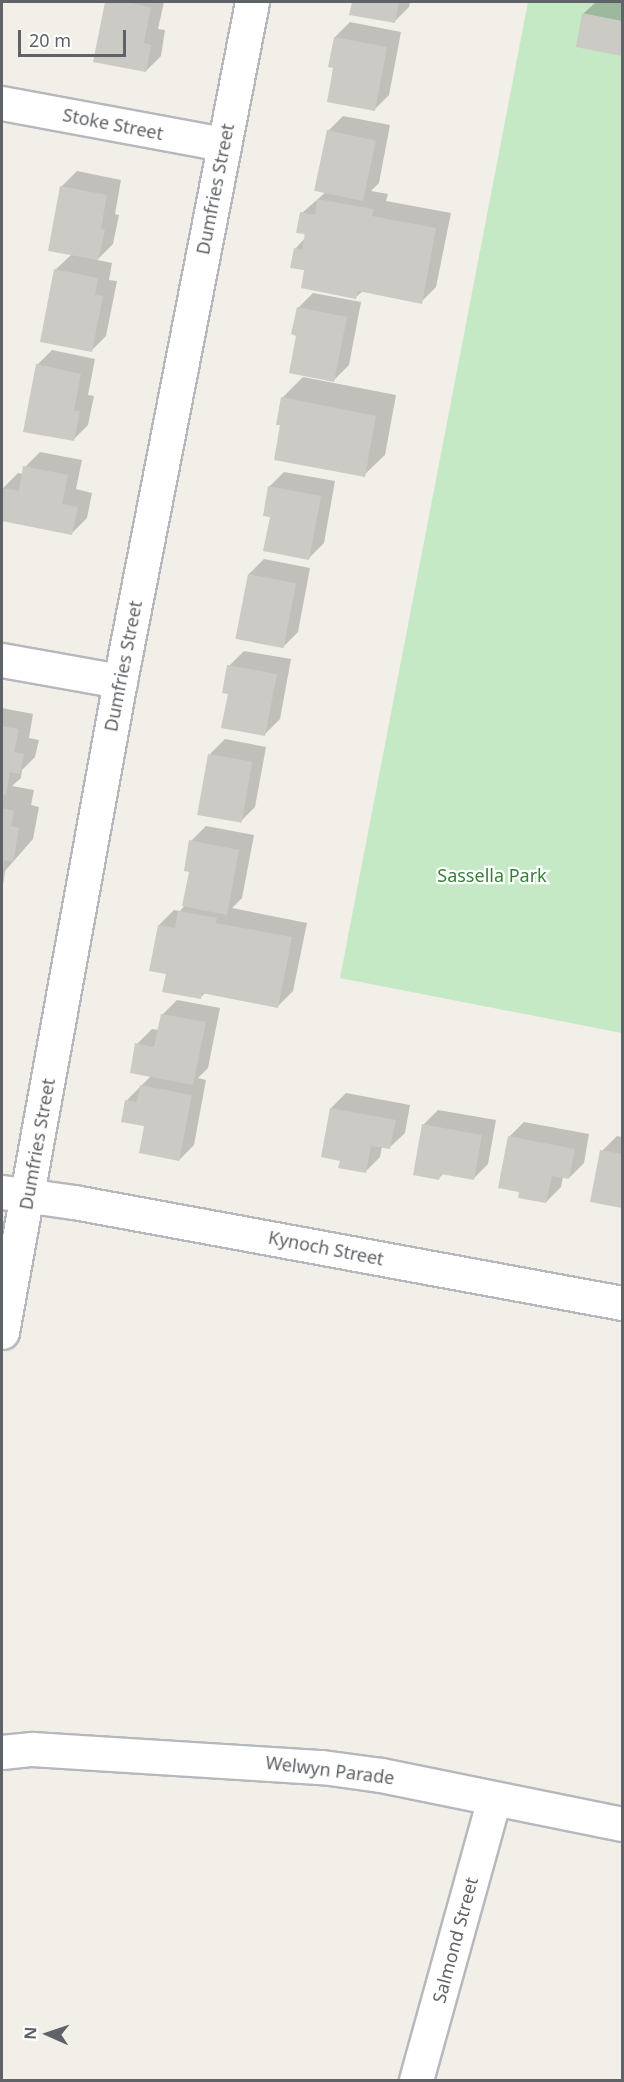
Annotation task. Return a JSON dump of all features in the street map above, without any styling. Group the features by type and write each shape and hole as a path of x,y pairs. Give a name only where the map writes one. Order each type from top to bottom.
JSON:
{"street":[{"name":"Dumfries Street","path":"2,1332 15,1193 120,681 252,2"},
{"name":"Stoke Street","path":"2,103 224,144"},
{"path":"2,660 120,681"},
{"name":"Kynoch Street","path":"15,1193 622,1303"},
{"name":"Welwyn Parade","path":"2,1741 17,1751 322,1767 381,1775 622,1824"},
{"name":"Salmond Street","path":"416,2080 494,1799"}],"green space":[{"name":"Sassella Park","path":"528,2 622,2 622,1033 340,978"}],"building":[{"path":"105,2 125,2 151,7 144,43 151,45 146,72 93,62"},
{"path":"352,2 399,2 395,23 349,15"},
{"path":"582,13 622,21 622,56 576,47"},
{"path":"334,37 387,47 375,111 327,102 333,68 328,67"},
{"path":"327,130 376,140 363,201 314,191"},
{"path":"60,186 107,195 101,229 105,230 98,260 48,251"},
{"path":"317,199 374,209 372,216 436,228 422,304 358,291 356,299 301,288 304,270 290,268 294,248 302,250 305,234 296,233 300,212 315,215"},
{"path":"54,269 98,278 95,295 103,296 92,352 40,342"},
{"path":"297,307 347,317 334,382 289,373 296,336 291,334"},
{"path":"36,364 81,374 74,410 80,411 74,441 23,432"},
{"path":"281,397 376,416 365,477 274,460 280,425 276,425"},
{"path":"23,466 68,475 62,504 78,507 72,535 2,521 2,488 19,491"},
{"path":"268,486 321,496 309,560 263,551 270,517 263,516"},
{"path":"248,574 296,583 284,648 235,639"},
{"path":"227,665 277,674 265,736 221,728 228,694 222,693"},
{"path":"2,726 19,729 14,752 24,754 20,774 10,772 6,795 2,794"},
{"path":"208,754 252,762 242,823 197,815"},
{"path":"2,808 14,811 11,826 19,828 13,862 4,860 3,871"},
{"path":"189,840 239,850 227,915 182,906 189,872 184,871"},
{"path":"178,911 217,918 216,923 292,937 278,1008 202,993 201,999 162,992 166,974 149,971 158,925 175,928"},
{"path":"161,1014 206,1022 193,1085 130,1073 135,1043 154,1047"},
{"path":"140,1085 192,1095 179,1161 139,1153 144,1126 121,1122 125,1100 137,1102"},
{"path":"330,1108 396,1120 390,1149 371,1146 366,1173 338,1168 340,1161 321,1157"},
{"path":"422,1124 482,1135 474,1180 441,1174 439,1180 413,1175"},
{"path":"508,1136 575,1149 569,1179 552,1176 546,1203 518,1198 519,1192 498,1188"},
{"path":"600,1150 622,1154 622,1208 590,1202"}]}
